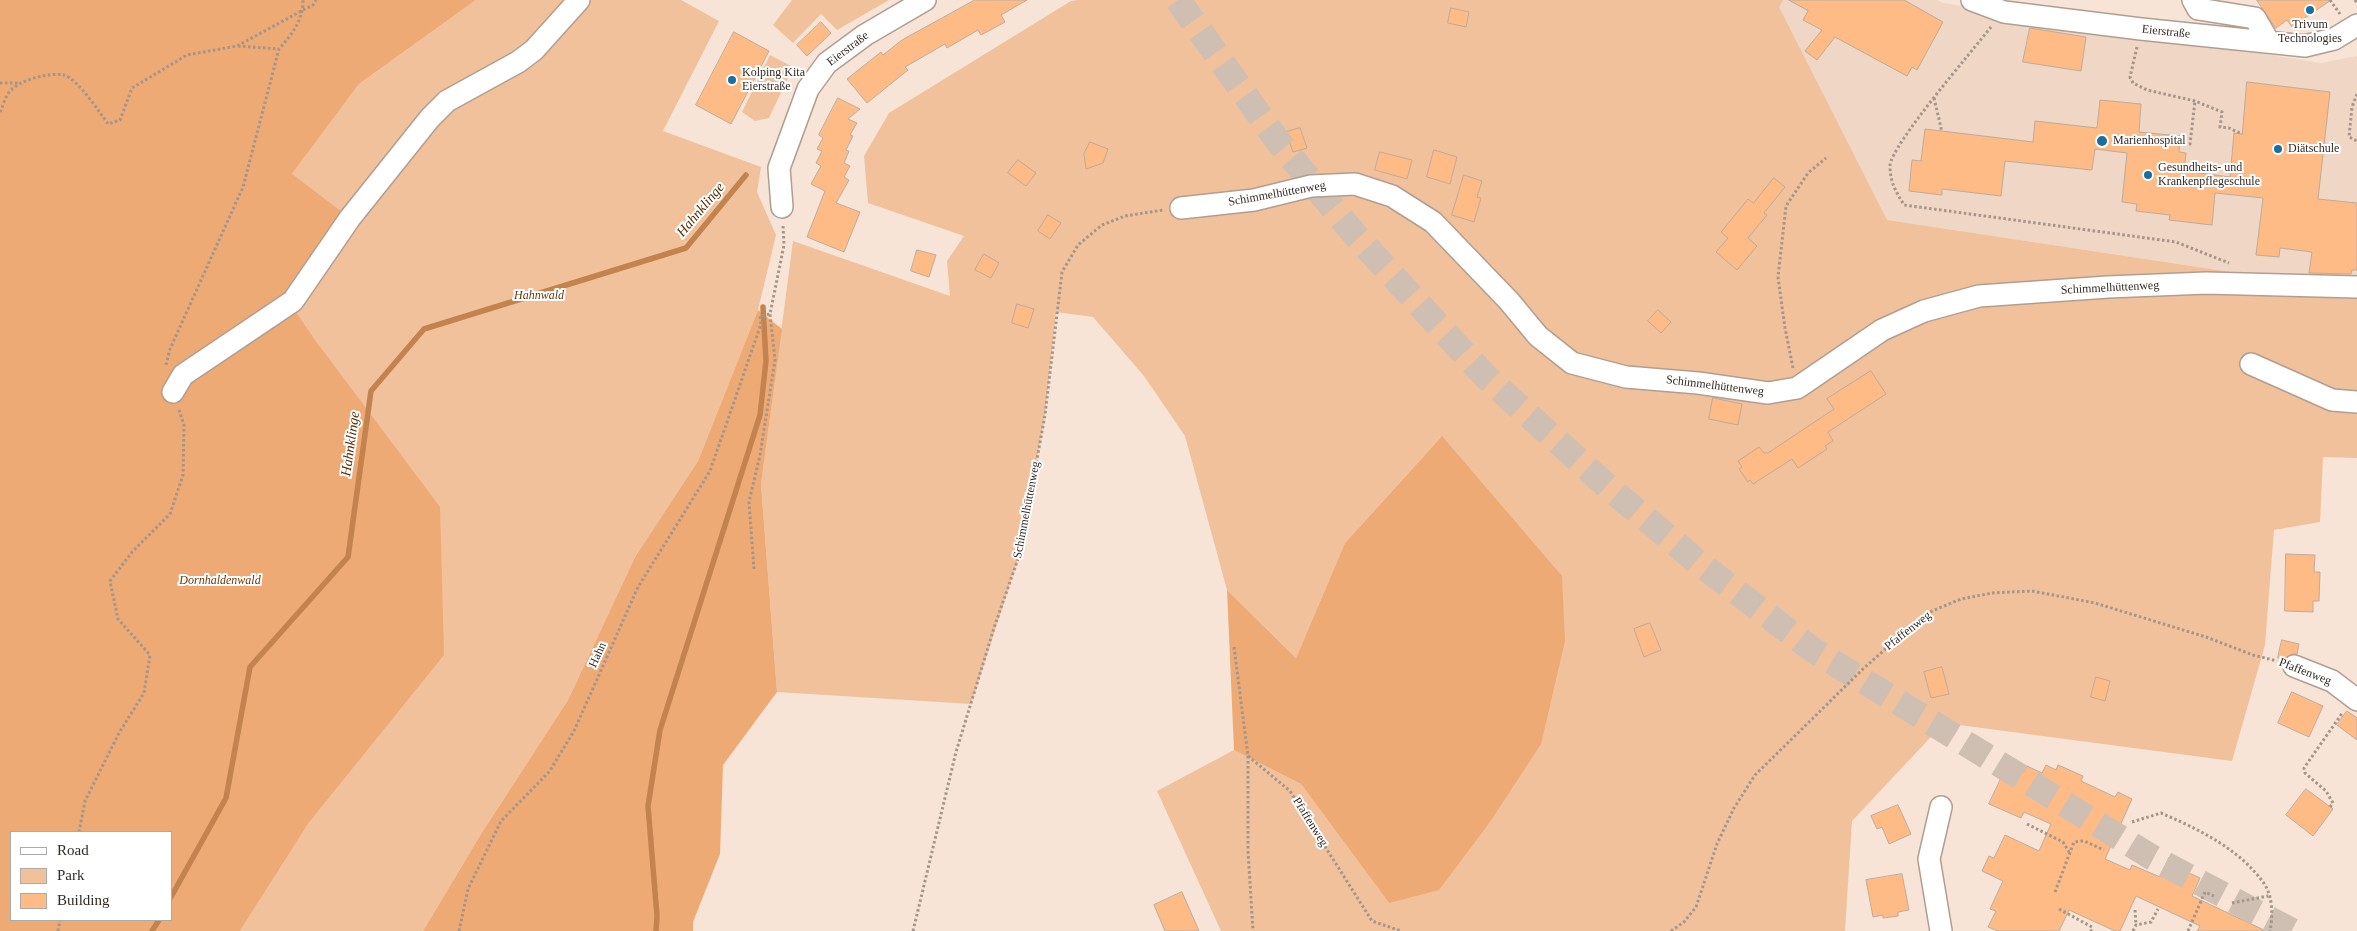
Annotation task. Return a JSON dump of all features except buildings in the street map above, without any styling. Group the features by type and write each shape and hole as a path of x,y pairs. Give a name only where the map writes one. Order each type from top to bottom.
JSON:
{"street":[{"path":"173,392 184,375 294,300 350,218 401,152 441,106 468,88 518,62 534,50 579,0"},
{"name":"Eierstraße","path":"1972,0 2004,12 2141,29 2305,46 2334,39 2349,20"},
{"path":"2193,0 2198,8 2255,18 2269,42"},
{"name":"Eierstraße","path":"782,207 779,168 808,89 827,62 917,1"},
{"name":"Schimmelhüttenweg","path":"1181,208 1254,200 1311,186 1355,184 1392,196 1433,222 1509,301 1538,336 1572,363 1626,377 1698,383 1768,393 1798,388 1882,330 1924,311 1979,296 2108,287 2206,283 2357,287"},
{"path":"2251,364 2332,400 2357,402"},
{"name":"Pfaffenweg","path":"2294,666 2332,681 2355,699"},
{"path":"1941,931 1929,859 1942,807"}],"path":[{"path":"79,831 86,801 119,733 144,693 150,655 118,619 110,581 132,552 170,514 183,475 184,425 173,392 163,374 170,349 243,187 279,49 292,33 302,16 303,0"},
{"path":"237,46 298,14 313,5 316,0"},
{"path":"2330,0 2349,20"},
{"path":"2004,12 1934,97 1900,145 1890,164 1892,185 1904,205 2176,242 2238,266"},
{"path":"0,112 9,92 20,83 36,77 65,75 73,81 108,124 120,120 132,88 187,55 237,46 279,49"},
{"path":"2136,49 2130,77 2133,83 2147,90 2195,101 2222,112 2220,127 2230,128 2242,134"},
{"path":"0,83 20,83"},
{"path":"2357,94 2352,107 2349,137 2357,141"},
{"path":"1934,97 1942,132"},
{"path":"2179,144 2190,144 2195,101"},
{"path":"1798,388 1785,328 1778,277 1786,206 1808,173 1826,158"},
{"path":"754,569 749,502 760,455 774,360 769,315 784,246 782,207"},
{"name":"Schimmelhüttenweg","path":"913,931 956,752 994,628 1020,553 1045,415 1062,272 1069,257 1089,234 1112,219 1142,213"},
{"name":"Hahn","path":"459,931 468,889 501,821 549,772 574,731 638,587 710,472 744,378 761,324 760,316 769,315"},
{"name":"Pfaffenweg","path":"1671,931 1684,922 1696,907 1717,844 1734,808 1756,775 1819,711 1893,642 1932,611 1954,602 1992,593 2032,591 2094,604 2206,637 2253,655 2294,666"},
{"path":"1234,647 1248,756 1248,851 1253,931"},
{"path":"2330,807 2332,803 2326,791 2305,773 2304,768 2355,699"},
{"name":"Pfaffenweg","path":"1248,756 1290,791 1372,921 1401,931"},
{"path":"2132,822 2161,813 2206,833 2237,856 2264,883 2273,915 2270,931"},
{"path":"2027,824 2063,842 2069,853"},
{"path":"2055,892 2074,842 2084,841 2104,850"},
{"path":"2188,931 2205,892 2214,896"},
{"path":"2232,903 2268,896"},
{"path":"2059,908 2092,927 2091,931"},
{"path":"2136,925 2151,922 2158,909"},
{"path":"2133,931 2136,925 2135,910"}],"shaded area":[{"name":"Marienhospital","path":"1783,0 1937,0 1943,3 2321,63 2357,56 2357,291 1886,220 1778,7"}],"green space":[{"name":"Dornhaldenwald","path":"0,0 476,0 359,84 292,174 342,212 286,297 318,344 440,507 444,655 310,821 240,931 0,931"},
{"name":"Hahnwald","path":"476,0 681,0 719,21 663,131 761,167 757,192 776,235 758,310 698,461 635,557 568,700 481,834 423,931 240,931 310,821 318,344 286,297 292,174 359,84"},
{"path":"792,0 889,0 837,30 821,14 793,43 773,25"},
{"path":"1783,0 1779,7 1887,220 2357,291 2357,458 2323,457 2320,522 2274,530 2265,645 2232,761 1944,723 1852,821 1845,931 1221,931 1157,791 1234,750 1301,784 1389,903 1441,437 1345,543 1296,658 1227,590 1185,436 1144,376 1093,317 1056,312 1045,415 1020,553 971,704 777,692 761,484 793,241 950,296 947,261 964,236 868,203 864,156 889,113 1071,1"},
{"path":"770,55 793,67 769,118 755,121 742,112"},
{"path":"758,310 782,329 761,484 777,692 723,765 720,854 693,922 693,931 423,931 481,834 568,700 635,557 698,461"},
{"path":"1442,436 1562,576 1565,641 1541,744 1490,822 1439,890 1389,903 1301,784 1234,750 1227,590 1296,658 1345,543"}],"waterway":[{"name":"Hahnklinge","path":"172,895 226,798 250,667 348,557 371,391 424,329 686,248 746,175"},
{"path":"656,931 657,916 648,806 660,730 760,415 766,361 763,307"},
{"name":"Hahnklinge","path":"152,931 158,921"}],"tunnel":[{"path":"1178,0 1277,140 1356,236 1485,376 1608,487 1700,564 1813,650 2153,858 2292,931"}],"place":[{"name":"Trivum Technologies","path":"2310,10"},
{"name":"Kolping Kita Eierstraße","path":"732,80"},
{"name":"Marienhospital","path":"2102,141"},
{"name":"Diätschule","path":"2278,149"},
{"name":"Gesundheits- und Krankenpflegeschule","path":"2148,175"}]}
